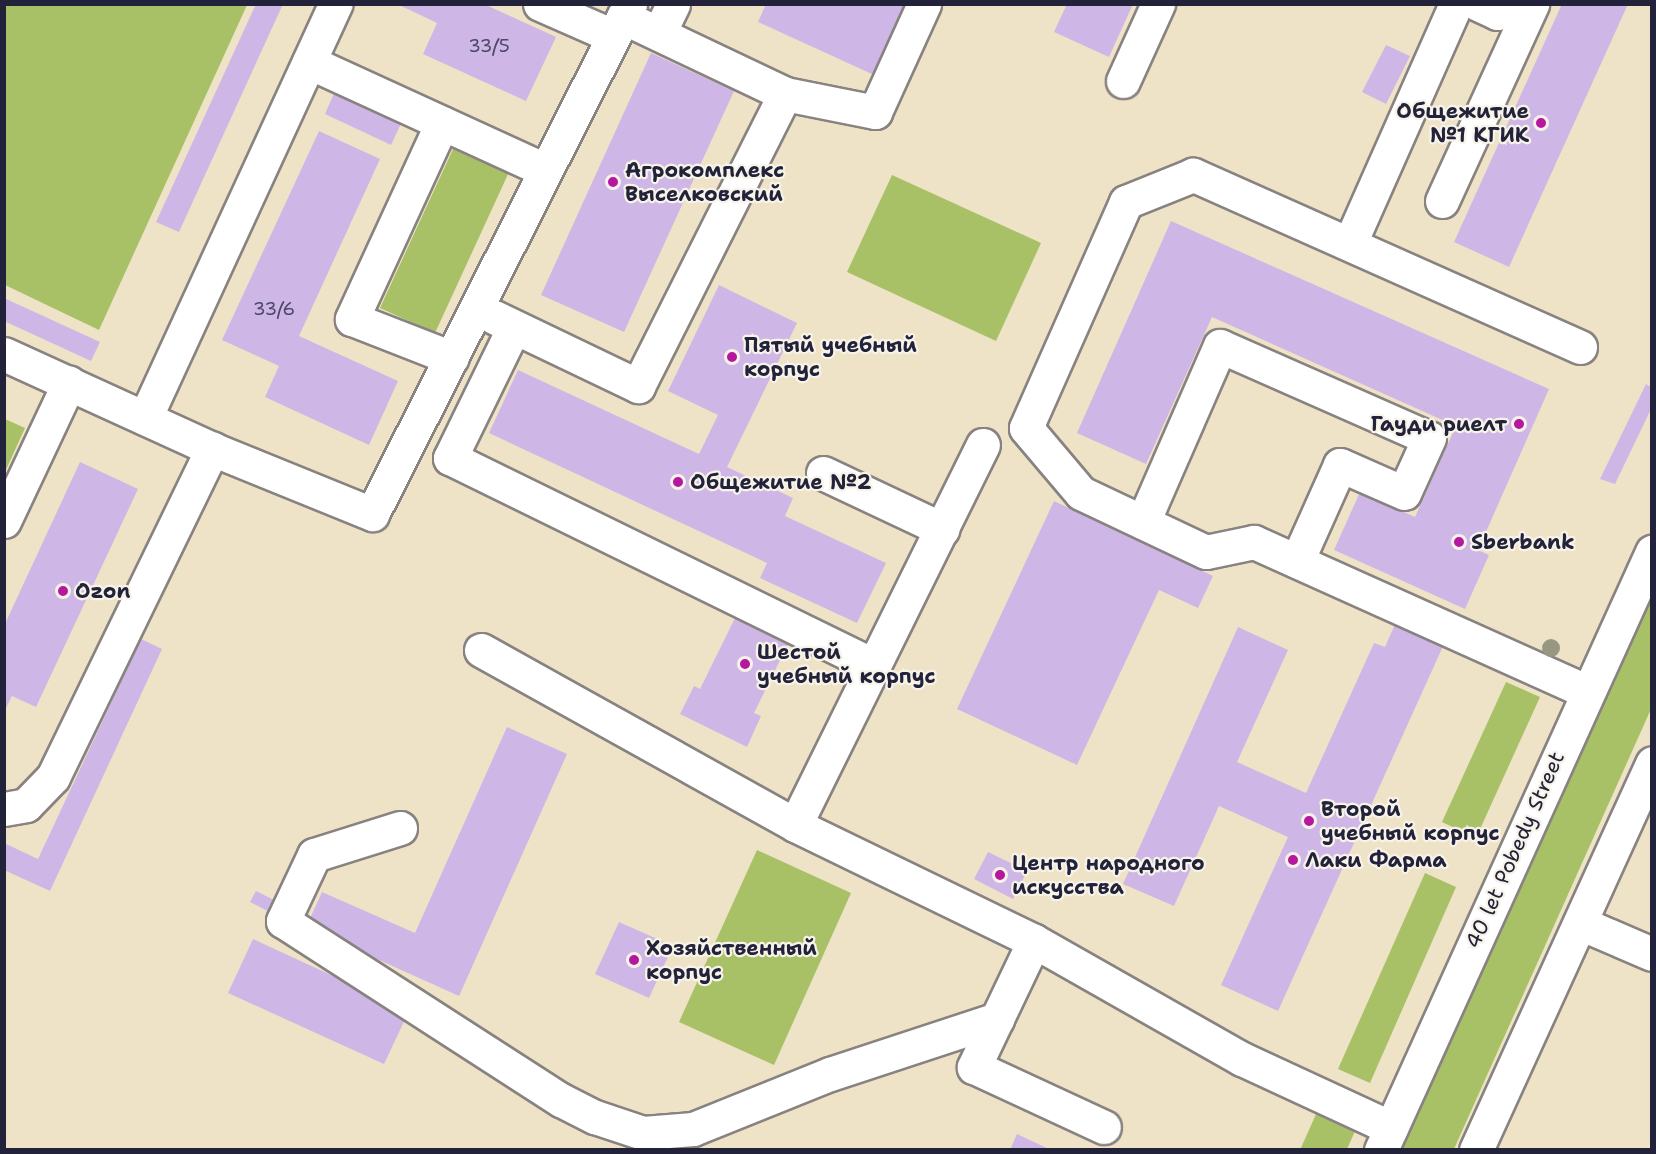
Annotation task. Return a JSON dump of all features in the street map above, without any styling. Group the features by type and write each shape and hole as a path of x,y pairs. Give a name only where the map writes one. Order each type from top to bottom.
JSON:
{"main road":[{"path":"145,418 335,4"},
{"path":"540,4 622,19 666,19 785,94 875,112 924,4"},
{"path":"1123,81 1158,4"},
{"path":"1350,243 1456,4"},
{"path":"1478,4 1497,13 1500,4"},
{"path":"1442,201 1532,4"},
{"path":"4,354 212,449 372,514 622,19"},
{"path":"309,62 545,170"},
{"path":"477,309 638,386 785,94"},
{"path":"442,123 352,319 452,358"},
{"path":"1580,347 1193,175 1126,202 1026,428 1081,493 1206,552 1254,542 1587,692"},
{"path":"513,327 450,458 874,666"},
{"path":"1143,522 1220,346 1429,438 1404,494 1340,465 1297,561"},
{"path":"4,520 69,383"},
{"path":"795,825 983,445"},
{"path":"4,809 26,805 53,777 212,449"},
{"path":"823,473 942,529"},
{"name":"40 let Pobedy Street","path":"1386,1139 1652,552"},
{"path":"481,650 795,825 1034,940 1386,1139"},
{"path":"1476,1149 1652,763"},
{"path":"400,828 314,855 283,921 561,1100 595,1118 643,1133 693,1129 830,1074 997,1019"},
{"path":"1580,922 1652,954"},
{"path":"1034,940 974,1067 1104,1127"}],"green space":[{"path":"5,4 247,5 99,330 5,285"},
{"path":"454,147 509,172 435,333 380,308"},
{"path":"892,175 1041,243 996,341 847,272"},
{"path":"5,419 25,428 5,472"},
{"path":"1651,592 1651,709 1454,1149 1401,1150"},
{"path":"1506,682 1540,697 1476,838 1442,822"},
{"path":"757,850 851,893 774,1065 679,1022"},
{"path":"1425,873 1456,887 1370,1083 1338,1069"},
{"path":"1317,1112 1356,1129 1347,1149 1300,1150"}],"building":[{"path":"256,4 283,4 179,232 156,222"},
{"path":"397,4 484,4 556,37 526,101 423,54 437,23"},
{"path":"766,4 902,4 905,6 874,75 758,22"},
{"path":"1067,4 1133,4 1109,57 1054,32"},
{"name":"Общежитие №1 КГИК","path":"1562,4 1628,4 1509,267 1454,242"},
{"path":"1386,45 1410,56 1386,104 1362,92"},
{"path":"651,53 734,91 624,332 541,295"},
{"path":"339,82 406,113 391,145 325,114"},
{"path":"319,131 380,159 299,336 398,381 369,445 265,397 279,366 222,340"},
{"path":"1171,221 1549,389 1478,550 1489,555 1465,609 1334,550 1360,492 1415,517 1456,426 1212,317 1146,464 1077,433"},
{"name":"Общежитие №2","path":"719,285 797,323 727,467 793,498 785,516 886,563 857,623 760,578 767,563 489,433 518,370 699,454 718,415 668,391"},
{"path":"4,298 100,342 91,361 4,321"},
{"path":"1646,384 1652,388 1652,407 1615,484 1600,479"},
{"path":"80,462 138,489 36,707 12,696 4,712 4,626"},
{"path":"1054,501 1213,576 1198,608 1159,590 1077,765 957,709"},
{"name":"Шестой учебный корпус","path":"736,616 789,642 754,713 761,716 747,747 680,714 694,686 700,689"},
{"name":"Второй учебный корпус","path":"1396,622 1444,644 1278,1011 1221,985 1288,837 1219,806 1174,906 1123,884 1238,627 1288,650 1237,762 1306,793 1374,643 1385,647"},
{"path":"141,639 162,649 50,891 4,870 4,843 38,859"},
{"path":"507,727 567,754 459,996 306,927 322,892 415,933"},
{"name":"Центр народного искусства","path":"988,852 1027,871 1013,899 974,879"},
{"path":"256,891 284,905 279,917 250,902"},
{"name":"Хозяйственный корпус","path":"619,922 673,946 649,998 595,974"},
{"path":"253,939 409,1011 384,1064 228,993"},
{"path":"1017,1134 1051,1150 1010,1150"}],"place":[{"name":"Общежитие №1 КГИК","path":"1541,123"},
{"name":"Агрокомплекс Выселковский","path":"613,182"},
{"name":"Пятый учебный корпус","path":"732,357"},
{"name":"Гауди риелт","path":"1519,424"},
{"name":"Общежитие №2","path":"678,482"},
{"name":"Sberbank","path":"1459,542"},
{"name":"Ozon","path":"63,591"},
{"name":"Шестой учебный корпус","path":"745,664"},
{"name":"Второй учебный корпус","path":"1309,821"},
{"name":"Лаки Фарма","path":"1293,860"},
{"name":"Центр народного искусства","path":"1000,875"},
{"name":"Хозяйственный корпус","path":"634,960"}]}
